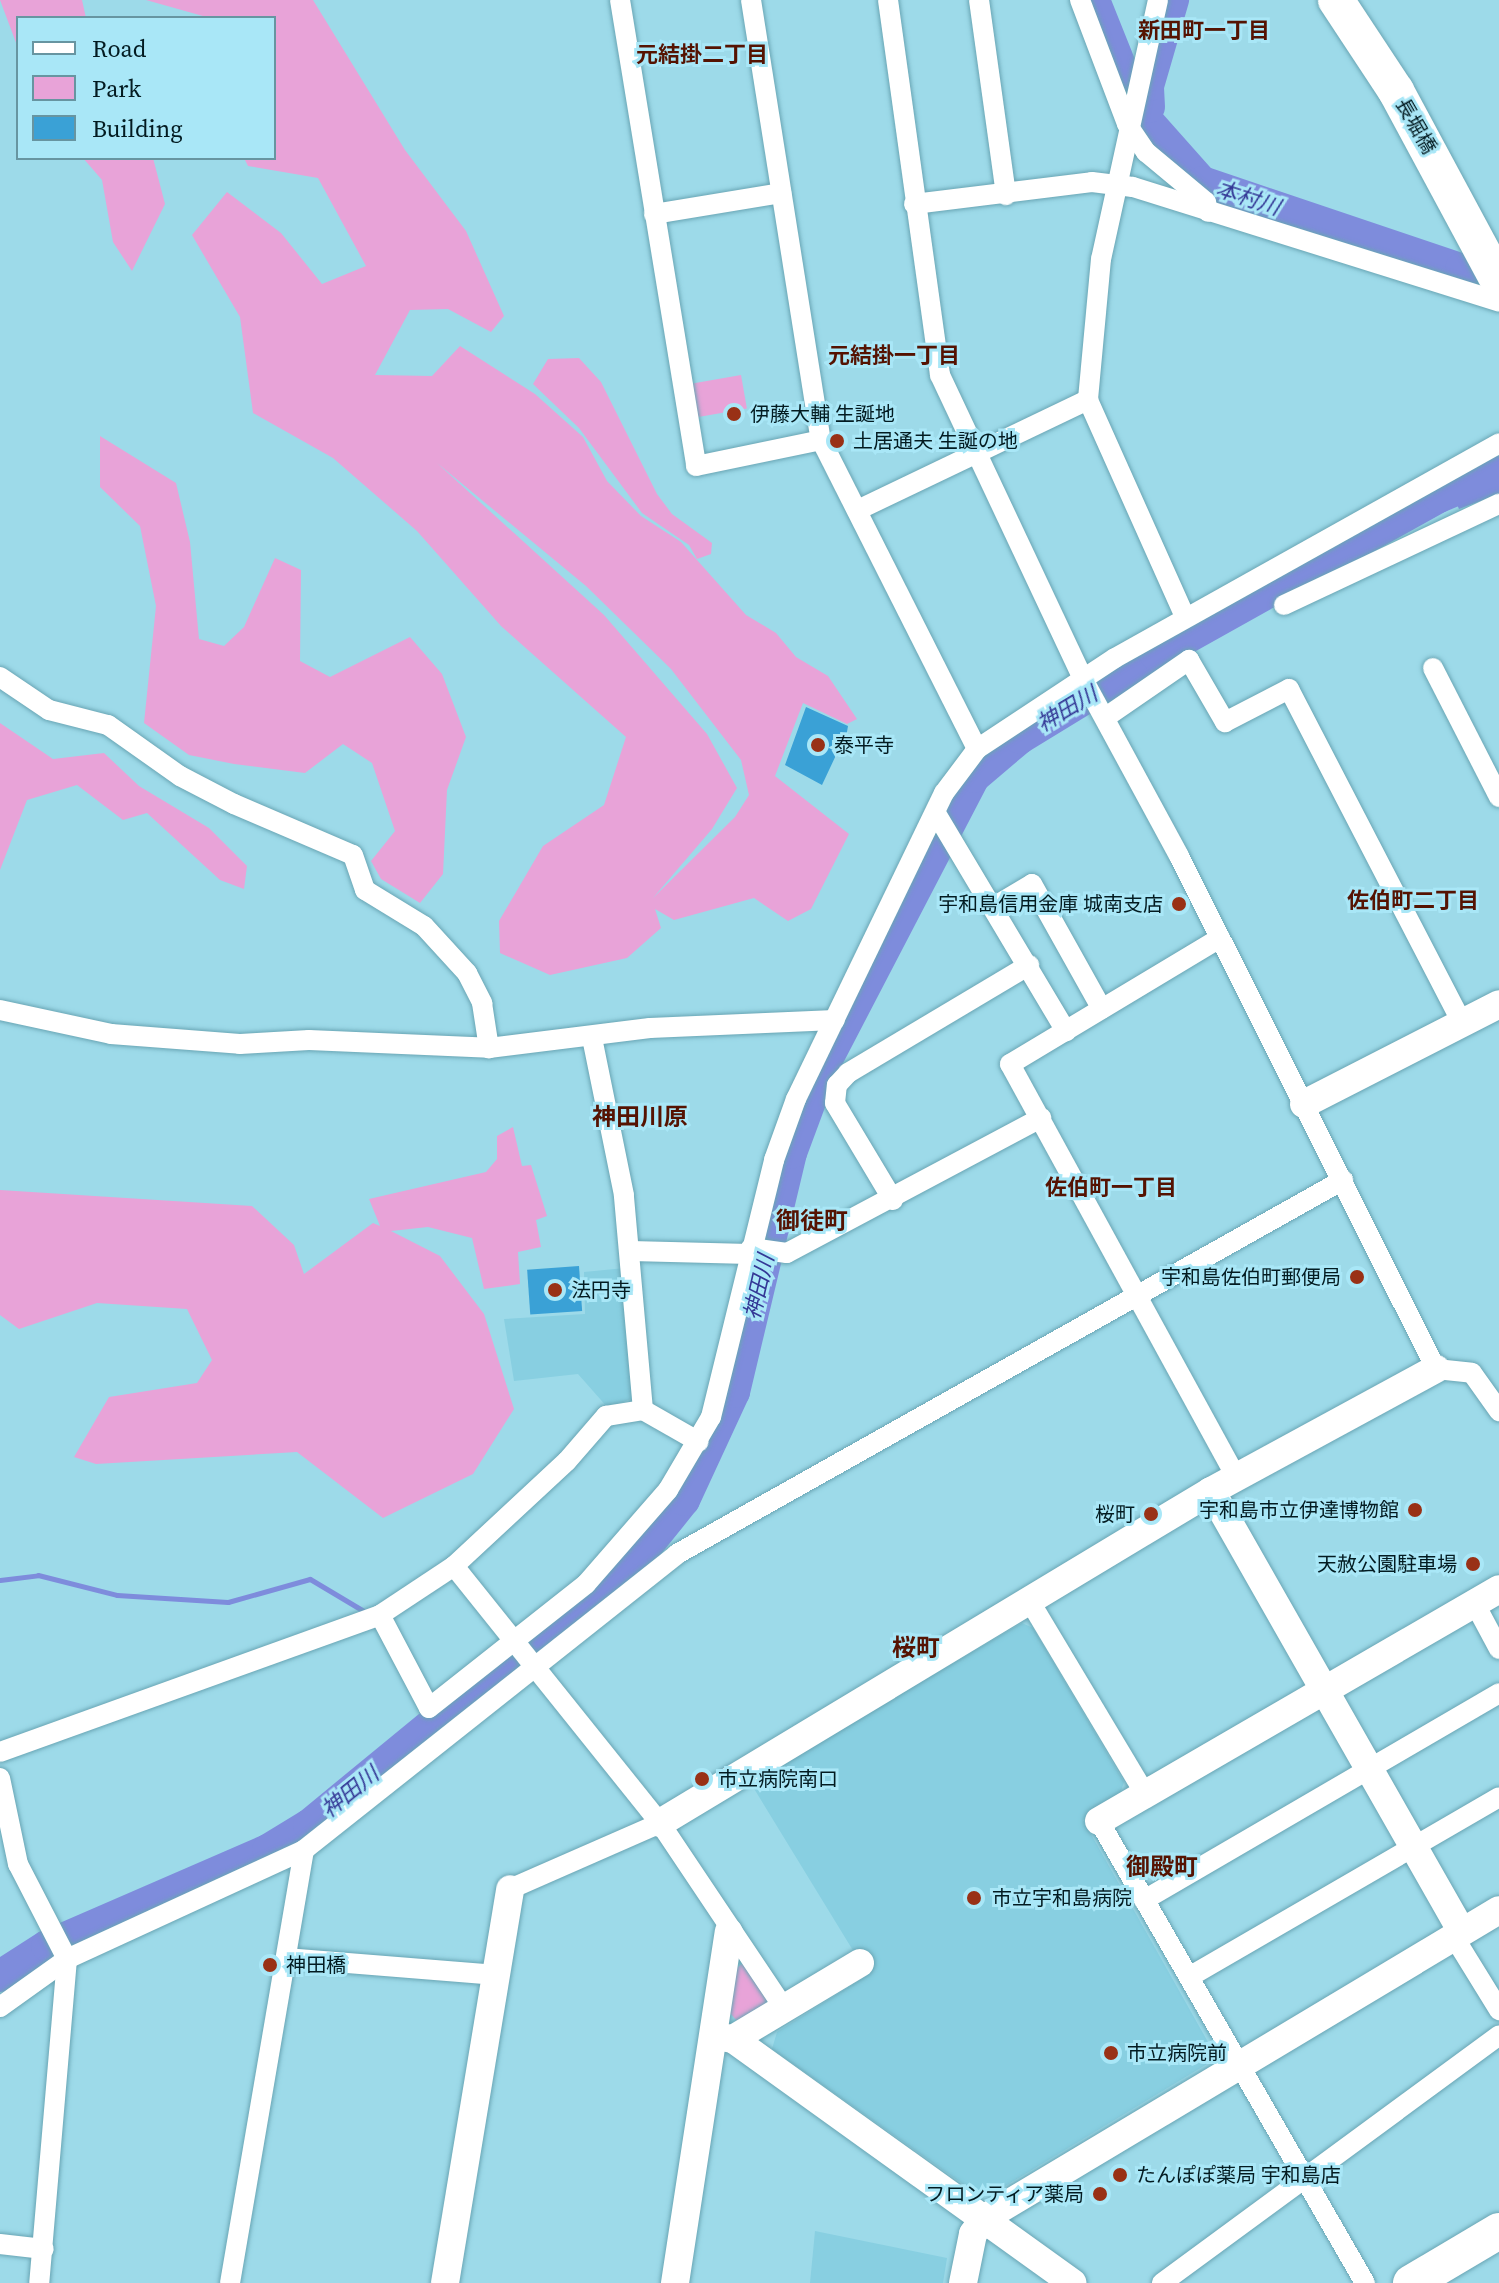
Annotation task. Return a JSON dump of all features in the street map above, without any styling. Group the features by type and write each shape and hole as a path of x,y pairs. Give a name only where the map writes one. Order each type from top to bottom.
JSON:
{"highway":[{"name":"長堀橋","path":"1341,1 1396,91 1493,270"},
{"path":"1411,2283 1499,2231"}],"street":[{"path":"620,0 696,466 821,440"},
{"path":"751,0 821,440 845,497 860,509 977,749"},
{"path":"888,0 940,375 974,453 1085,682 1220,938 1436,1369"},
{"path":"979,0 1006,195"},
{"path":"1080,0 1128,118 1146,152 1206,202 1208,212"},
{"path":"1158,0 1128,118 1101,259 1088,400 1185,617"},
{"path":"914,204 1117,184 1499,302"},
{"path":"654,214 781,193"},
{"path":"860,509 1088,400"},
{"path":"380,1615 429,1708 521,1642 633,1535 699,1442 730,1357 753,1251 792,1111 835,1020 943,821 944,793 977,749 1185,617 1499,443"},
{"path":"1284,605 1499,504"},
{"path":"1103,712 1189,660 1225,722 1289,689 1463,1025"},
{"path":"1433,668 1499,797"},
{"path":"0,677 49,710 108,725 180,776 234,804 353,855 365,890 424,926 467,973 482,1003 489,1048"},
{"path":"943,821 1066,1031"},
{"path":"995,906 1032,884 1102,1009"},
{"path":"1220,938 1010,1064 1237,1478"},
{"path":"893,1200 835,1103 837,1085 848,1073 1029,965"},
{"path":"1304,1104 1499,1004"},
{"path":"0,1010 164,1038 489,1048 664,1027 835,1020"},
{"path":"592,1038 631,1251 643,1410"},
{"path":"631,1251 753,1251 779,1254 893,1200 1041,1118"},
{"path":"0,2007 62,1948 304,1850 677,1554 1343,1180"},
{"path":"445,2283 510,1889 660,1823 1211,1491 1436,1369 1472,1373 1499,1413"},
{"path":"0,1752 380,1615 454,1566 567,1461 606,1416 643,1410 699,1442"},
{"path":"1211,1491 1499,2010"},
{"path":"454,1566 521,1642 660,1823 729,1932 784,2008"},
{"path":"1365,2283 1099,1821 1321,1689 1499,1589"},
{"path":"1029,1600 1145,1794"},
{"path":"1475,1604 1499,1649"},
{"path":"1144,1900 1499,1693"},
{"path":"0,1778 18,1864 62,1948 44,2249 39,2283"},
{"path":"1189,1977 1499,1797"},
{"path":"230,2283 304,1850"},
{"path":"963,2283 973,2234 983,2219 1499,1910"},
{"path":"675,2283 723,2038 729,1932"},
{"path":"286,1958 496,1975"},
{"path":"723,2038 784,2008 860,1963"},
{"path":"1162,2283 1499,2035"},
{"path":"723,2038 1072,2283"},
{"path":"0,2244 44,2249"}],"shaded area":[{"path":"625,1268 638,1396 608,1408 578,1374 514,1381 504,1319 585,1314 584,1272"},
{"name":"市立宇和島病院","path":"1022,1623 1033,1628 1124,1782 1119,1797 1083,1820 1217,2058 992,2194 977,2194 772,2049 777,2032 868,1975 750,1782"},
{"path":"815,2231 947,2258 943,2283 810,2283"}],"green space":[{"path":"0,0 82,0 86,16 16,16 16,43"},
{"path":"146,0 313,0 405,150 466,231 504,316 491,332 448,309 410,310 375,375 432,376 460,346 535,394 583,437 607,481 641,516 681,542 746,615 776,633 796,657 828,676 857,719 847,724 803,703 775,776 849,834 811,909 788,921 754,898 674,920 655,909 661,928 627,958 550,975 500,953 499,921 543,846 604,805 626,737 501,626 417,531 333,458 253,413 240,317 192,235 227,192 281,233 322,284 366,266 318,178 248,166 245,160 276,160 276,16 203,16","holes":["437,463 586,586 671,669 741,760 749,795 735,817 653,898 712,829 737,788 707,734 604,615"]},
{"path":"85,160 154,160 165,204 132,271 113,242 102,180"},
{"path":"579,358 601,382 657,494 672,514 712,543 711,554 697,559 689,545 642,513 579,428 533,384 548,359"},
{"path":"741,375 747,408 693,418 687,385"},
{"path":"100,436 176,483 190,542 199,639 224,646 244,627 275,558 301,570 300,661 330,677 410,637 442,674 466,737 447,790 443,874 420,903 381,879 371,861 395,831 372,763 343,744 305,773 189,755 144,723 156,606 140,526 100,487"},
{"path":"0,723 53,759 104,753 139,786 209,828 247,866 244,889 220,880 147,813 123,820 77,785 27,800 0,870"},
{"path":"513,1127 522,1166 531,1165 547,1216 536,1220 541,1247 518,1252 520,1284 484,1289 472,1238 428,1227 391,1231 440,1256 484,1314 514,1409 473,1474 383,1518 297,1452 96,1464 74,1457 109,1397 197,1383 212,1360 187,1309 97,1303 19,1329 0,1315 0,1190 252,1206 294,1245 304,1274 373,1223 380,1226 369,1199 486,1172 497,1159 497,1136"},
{"path":"745,1962 772,2003 738,2022 730,2013 735,1969"}],"water":[{"path":"1499,459 1499,494 1459,509 1447,482"}],"building":[{"name":"泰平寺","path":"806,707 848,726 843,755 837,753 822,785 785,765"},
{"name":"法円寺","path":"579,1266 582,1311 530,1315 527,1270"}],"waterway":[{"name":"本村川","path":"1094,0 1138,110 1202,182 1461,269 1499,273"},
{"path":"1149,107 1148,86 1173,0"},
{"name":"神田川","path":"0,1976 47,1946 268,1850 309,1825 643,1551 684,1500 734,1392 791,1153 823,1067 974,777 1020,738 1156,655 1439,497 1499,472"},
{"path":"0,1580 38,1575 117,1595 228,1602 310,1579 362,1610"}],"place":[{"name":"伊藤大輔 生誕地","path":"734,414"},
{"name":"土居通夫 生誕の地","path":"837,441"},
{"name":"泰平寺","path":"818,745"},
{"name":"宇和島信用金庫 城南支店","path":"1179,904"},
{"name":"宇和島佐伯町郵便局","path":"1357,1277"},
{"name":"法円寺","path":"555,1290"},
{"name":"宇和島市立伊達博物館","path":"1415,1510"},
{"name":"桜町","path":"1151,1514"},
{"name":"天赦公園駐車場","path":"1473,1564"},
{"name":"市立病院南口","path":"702,1779"},
{"name":"市立宇和島病院","path":"974,1898"},
{"name":"神田橋","path":"270,1965"},
{"name":"市立病院前","path":"1111,2053"},
{"name":"たんぽぽ薬局 宇和島店","path":"1120,2175"},
{"name":"フロンティア薬局","path":"1100,2194"}],"district":[{"name":"新田町一丁目","path":"1204,31"},
{"name":"元結掛二丁目","path":"702,55"},
{"name":"元結掛一丁目","path":"894,356"},
{"name":"佐伯町二丁目","path":"1413,901"},
{"name":"神田川原","path":"640,1117"},
{"name":"佐伯町一丁目","path":"1111,1188"},
{"name":"御徒町","path":"812,1221"},
{"name":"桜町","path":"916,1648"},
{"name":"御殿町","path":"1162,1867"}]}
